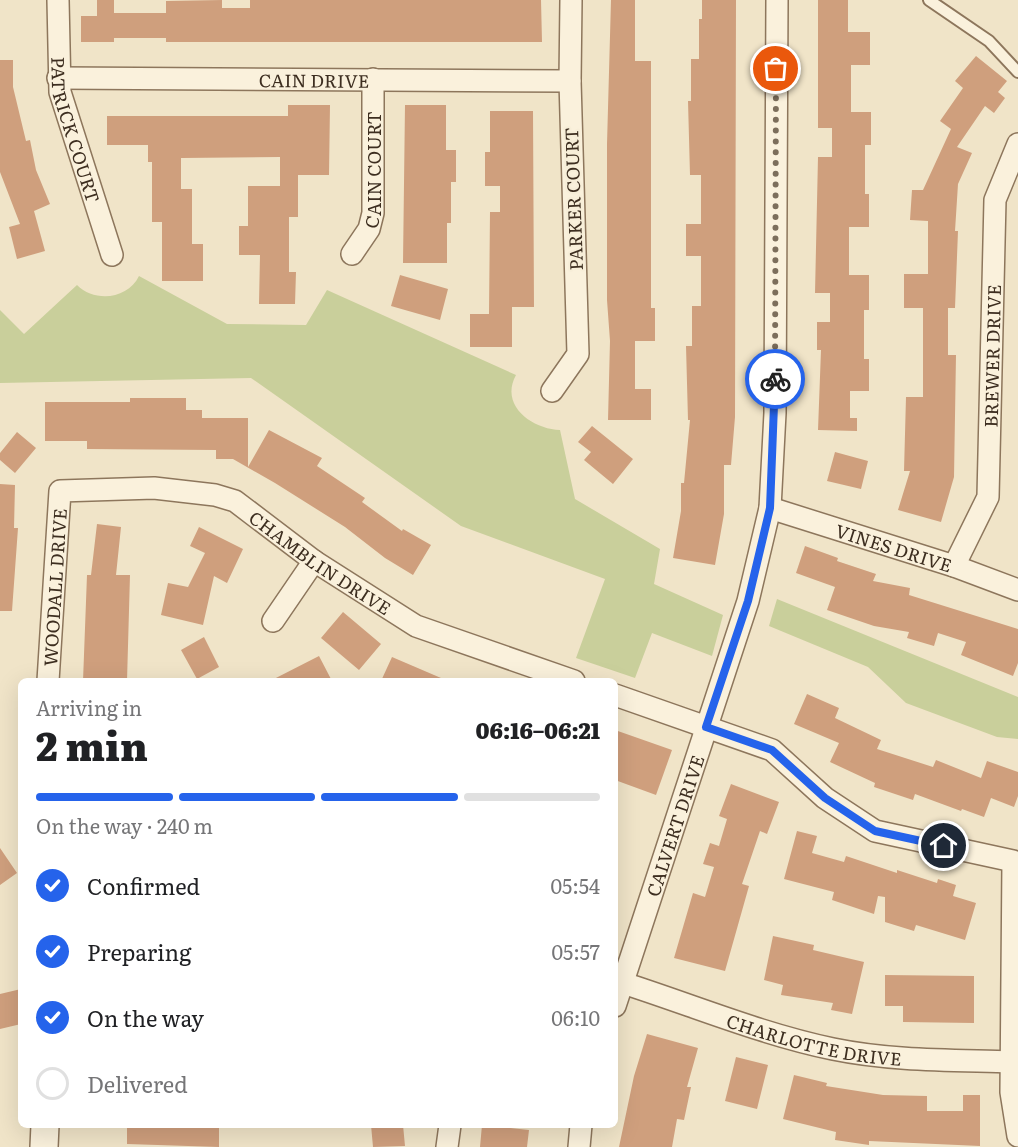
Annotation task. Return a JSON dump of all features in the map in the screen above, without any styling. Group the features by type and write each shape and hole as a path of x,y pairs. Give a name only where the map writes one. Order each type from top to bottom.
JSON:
{"street":[{"name":"PATRICK COURT","path":"58,0 60,92 111,255"},
{"name":"PARKER COURT","path":"552,391 578,354 570,81 571,0"},
{"name":"CALVERT DRIVE","path":"618,996 748,601 770,508 775,402 777,0"},
{"name":"CAIN DRIVE","path":"58,78 570,81"},
{"name":"CAIN COURT","path":"352,254 369,229 373,213 373,79"},
{"name":"BREWER DRIVE","path":"954,566 988,497 994,200 1018,144"},
{"name":"CHAMBLIN DRIVE","path":"60,491 154,488 215,495 235,501 314,561 416,626 565,678"},
{"name":"WOODALL DRIVE","path":"48,678 60,491"},
{"name":"VINES DRIVE","path":"770,508 954,566 1018,590"},
{"path":"273,621 314,561"},
{"path":"618,696 772,750 825,798 875,831 1013,861 1011,1092 1018,1136"},
{"name":"CHARLOTTE DRIVE","path":"622,982 801,1041 835,1049 902,1058 1011,1062"},
{"path":"45,1128 45,1147"},
{"path":"447,1147 450,1128"},
{"path":"579,1147 581,1128"}],"lane":[{"path":"929,0 989,41 1018,72"}],"green space":[{"path":"139,276 227,324 306,325 327,290 516,375 512,386 515,406 522,414 539,425 560,430 575,499 660,549 654,584 723,615 712,656 652,633 635,678 576,658 605,579 461,526 251,378 0,383 0,310 24,334 77,285 93,294 111,296 127,290"},
{"path":"777,599 1018,697 1018,739 997,737 906,703 868,667 769,626"}],"building":[{"path":"97,0 114,0 114,13 166,13 166,1 222,0 222,8 250,8 250,0 541,0 542,42 166,42 166,38 114,38 114,42 81,42 81,16 97,16"},
{"path":"611,0 635,0 635,61 651,61 651,308 655,308 655,341 635,341 635,389 651,389 651,420 608,420 610,341 607,300 607,144"},
{"path":"702,0 736,0 735,417 731,465 724,465 724,514 715,565 673,558 681,511 681,483 684,483 690,420 688,420 686,346 692,346 692,306 701,306 701,256 686,256 686,224 701,224 701,175 690,175 688,101 691,101 691,59 699,59 699,19 702,19"},
{"path":"818,0 848,0 848,32 870,32 870,65 851,65 851,112 871,112 871,145 865,145 865,194 869,194 869,227 849,227 849,275 869,275 869,310 864,310 864,359 869,359 869,391 850,391 850,418 857,418 857,431 818,430 821,350 817,350 817,322 830,322 830,293 815,293 818,157 832,157 832,128 818,128"},
{"path":"976,56 1007,81 998,92 1005,98 994,113 985,106 957,147 972,153 958,184 955,231 958,231 955,308 948,308 948,355 956,355 954,477 941,522 898,510 910,471 904,471 906,397 923,397 923,308 904,308 904,274 928,274 928,221 910,220 912,190 923,190 951,129 940,121 963,88 955,81"},
{"path":"0,60 13,60 13,87 26,141 30,140 36,170 50,204 34,211 45,251 17,259 9,227 20,224 0,172"},
{"path":"288,105 330,105 329,175 298,175 298,217 289,217 289,272 296,272 295,304 259,304 260,255 239,255 239,226 248,226 248,186 280,186 280,157 181,158 181,189 192,189 192,244 203,244 203,281 162,281 162,222 152,222 152,162 148,162 148,145 107,145 107,116 288,116"},
{"path":"405,105 446,105 446,150 456,150 456,182 451,182 451,223 447,223 447,263 403,263"},
{"path":"490,111 533,111 534,307 512,307 512,347 470,347 470,314 489,314 490,212 500,212 500,186 485,186 485,152 490,152"},
{"path":"400,275 448,289 440,320 391,306"},
{"path":"130,398 186,398 186,410 202,410 202,418 248,418 248,467 269,430 322,458 317,466 365,498 362,502 402,531 403,529 431,545 413,575 385,558 345,527 275,483 233,459 216,459 216,450 87,449 87,441 45,441 45,402 130,402"},
{"path":"592,426 633,459 613,484 584,460 591,452 578,442"},
{"path":"17,432 36,448 15,473 0,460 0,453"},
{"path":"835,452 868,461 861,489 827,481"},
{"path":"0,484 15,485 14,528 18,528 12,611 0,611"},
{"path":"97,524 121,527 116,575 130,575 127,678 83,678 87,575 91,575"},
{"path":"199,527 243,549 227,583 214,576 203,625 161,615 168,583 188,587 205,553 190,546"},
{"path":"805,546 838,558 837,561 876,574 873,581 910,588 909,595 1018,629 1018,663 1013,676 961,655 966,642 938,633 934,646 907,638 909,632 874,626 827,610 835,587 796,573"},
{"path":"343,612 381,644 359,670 321,638"},
{"path":"204,637 219,667 196,678 181,650"},
{"path":"319,656 330,678 276,678"},
{"path":"392,657 441,678 382,678"},
{"path":"807,694 839,708 835,718 881,740 877,749 933,767 936,760 981,778 987,761 1018,772 1018,796 1014,807 991,798 984,817 915,794 913,800 874,787 875,783 830,762 839,743 794,724"},
{"path":"618,731 672,750 656,795 618,781"},
{"path":"731,784 779,802 767,834 760,831 742,884 749,886 725,971 674,958 693,893 705,897 714,867 703,864 710,843 719,846 727,819 719,816"},
{"path":"797,831 817,836 812,853 844,862 846,856 897,873 897,870 937,883 938,879 956,885 953,896 976,903 965,940 916,925 914,931 885,922 885,897 878,896 874,914 832,900 834,892 784,879"},
{"path":"0,848 17,873 0,885"},
{"path":"773,936 814,945 813,950 864,962 852,1014 831,1010 833,1003 781,995 783,985 764,980"},
{"path":"885,975 974,976 974,1023 903,1022 903,1006 885,1006"},
{"path":"18,990 18,1025 0,1029 0,994"},
{"path":"647,1034 698,1048 687,1087 691,1087 684,1120 677,1119 672,1147 619,1147 634,1076"},
{"path":"736,1057 768,1065 757,1109 725,1101"},
{"path":"794,1075 827,1083 826,1086 883,1095 927,1096 927,1111 963,1111 963,1095 980,1095 980,1146 869,1141 869,1145 835,1140 836,1132 783,1119"},
{"path":"127,1128 219,1128 219,1147 127,1144"},
{"path":"371,1128 403,1128 405,1146 373,1147"},
{"path":"482,1128 529,1130 527,1147 480,1147"}],"way so far":[{"path":"775,379 776,69"}],"route":[{"path":"775,379 770,508 748,601 706,727 772,750 825,798 875,831 944,846"}]}
